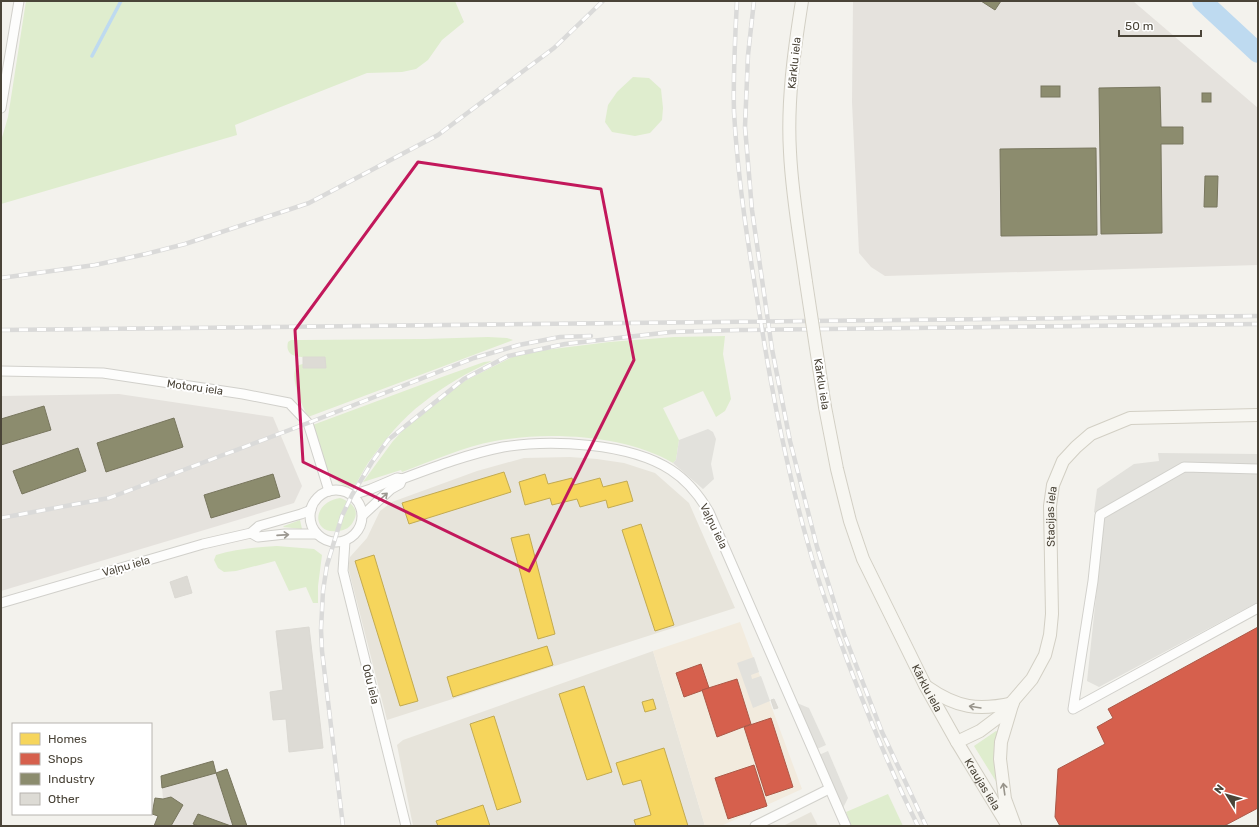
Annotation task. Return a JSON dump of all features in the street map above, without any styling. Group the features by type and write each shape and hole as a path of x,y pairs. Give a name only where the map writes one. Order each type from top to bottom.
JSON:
{"street":[{"path":"1,108 19,1"},
{"name":"Kārklu iela","path":"802,1 795,43 790,98 790,152 796,217 825,407 837,469 850,521 864,559 925,685 957,742"},
{"name":"Motoru iela","path":"1,371 103,373 243,394 289,403 308,423 329,491"},
{"name":"Stacijas iela","path":"957,742 980,731 1000,716 1032,679 1045,655 1050,635 1052,614 1050,506 1053,485 1064,461 1076,446 1091,434 1130,418 1258,415"},
{"name":"Vaļņu iela","path":"352,495 371,489 396,478 402,479 436,466 503,447 549,444 587,445 639,455 660,463 672,470 685,480 696,492 709,512 846,826"},
{"path":"1258,469 1184,467 1100,515 1093,581 1073,709 1258,608"},
{"path":"363,515 400,484 402,479"},
{"path":"337,490 345,491 352,495 358,500 363,515 362,523 358,531 352,537 344,541 334,542 327,541 317,534 311,522 311,510 314,502 320,495 329,491 337,490"},
{"path":"311,510 259,526 251,533 258,537 285,534 317,534"},
{"name":"Vaļņu iela","path":"1,603 203,544 251,533"},
{"name":"Odu iela","path":"344,541 343,571 406,826"},
{"path":"925,685 940,696 956,703 979,708 994,707 1013,702"},
{"path":"1013,702 1001,742 1000,759 1005,799 1015,826"},
{"name":"Kraujas iela","path":"957,742 1008,826"},
{"path":"755,826 829,789"}],"highlighted area":[{"path":"418,162 601,189 634,360 529,571 303,462 295,330"}],"shaded area":[{"path":"853,1 1133,1 1258,108 1258,265 885,276 871,267 859,253 852,102"},
{"path":"119,394 273,417 302,486 294,503 1,591 1,396"},
{"path":"708,429 713,432 716,439 711,464 714,479 703,489 673,463 676,460 679,440"},
{"path":"1158,453 1258,454 1258,602 1099,687 1087,681 1104,522 1094,512 1097,489 1134,464 1159,461"},
{"path":"570,457 624,463 655,473 689,503 735,608 387,720 348,567 350,557 367,538 380,511 392,502 477,471 524,458"},
{"path":"740,622 802,789 721,826 705,826 653,651"},
{"path":"653,651 705,826 413,826 397,745 403,740"},
{"path":"754,657 759,672 751,675 752,679 761,676 770,701 753,708 737,663"},
{"path":"797,703 809,708 826,745 817,749"},
{"path":"828,751 848,798 843,808 819,755"},
{"path":"213,761 216,772 227,769 247,826 154,826 163,799 161,776"},
{"path":"811,812 818,826 783,826"}],"green space":[{"path":"26,1 455,1 464,22 442,40 428,60 416,69 402,72 367,73 235,125 237,135 1,204 1,141 8,117"},
{"path":"633,77 649,78 661,89 663,108 662,120 650,133 635,136 612,132 605,122 608,105 617,92"},
{"path":"725,336 723,354 731,399 725,411 716,417 703,391 663,408 679,440 676,460 673,463 633,446 610,441 562,436 539,436 495,441 471,447 402,472 401,470 363,482 393,441 409,424 430,406 455,386 514,356 545,350 609,342 674,337"},
{"path":"507,338 513,340 308,417 296,388 294,379 295,372 297,366 303,364 304,368 325,368 325,357 294,356 288,349 288,342 291,340"},
{"path":"492,361 449,384 408,415 368,463 354,487 337,481 330,473 320,454 310,426 484,362"},
{"path":"340,498 353,506 356,516 351,525 347,528 340,531 329,531 323,528 319,523 318,518 320,511 331,501"},
{"path":"300,520 302,529 283,527 284,526"},
{"path":"277,546 314,549 322,555 318,586 318,603 313,603 306,587 289,591 275,561 236,571 224,572 218,568 214,560 216,555 231,551"},
{"path":"996,731 998,732 994,756 997,783 974,746"},
{"path":"888,794 903,826 851,826 846,812"}],"building: Homes":[{"path":"504,472 511,492 409,524 402,503"},
{"path":"545,474 548,484 572,478 574,485 600,478 603,487 627,481 633,501 608,508 606,500 580,507 577,499 552,505 550,498 525,505 519,482"},
{"path":"641,524 674,625 655,631 622,530"},
{"path":"529,534 555,634 538,639 511,538"},
{"path":"374,555 418,701 400,706 355,561"},
{"path":"547,646 553,665 453,697 447,677"},
{"path":"584,686 612,772 587,780 559,694"},
{"path":"653,699 656,709 645,712 642,702"},
{"path":"494,716 521,802 497,810 470,724"},
{"path":"664,748 688,826 636,826 634,820 651,815 641,780 623,785 616,763"},
{"path":"483,805 490,826 438,826 436,821"}],"building: Shops":[{"path":"1258,627 1258,808 1224,826 1060,826 1055,817 1058,769 1105,744 1097,727 1113,718 1108,709"},
{"path":"701,664 709,688 684,697 676,673"},
{"path":"737,679 751,724 717,737 702,690"},
{"path":"771,718 793,787 766,796 744,727"},
{"path":"754,765 767,806 728,819 715,778"}],"building: Industry":[{"path":"981,1 1001,1 995,10"},
{"path":"1041,86 1060,86 1060,97 1041,97"},
{"path":"1160,87 1161,127 1183,127 1183,144 1161,144 1162,233 1101,234 1099,88"},
{"path":"1202,93 1211,93 1211,102 1202,102"},
{"path":"1096,148 1097,235 1001,236 1000,149"},
{"path":"1205,176 1218,176 1217,207 1204,207"},
{"path":"44,406 51,430 1,445 1,419"},
{"path":"174,418 183,447 106,472 97,443"},
{"path":"78,448 86,471 22,494 13,471"},
{"path":"273,474 280,497 211,518 204,495"},
{"path":"213,761 216,773 162,788 161,776"},
{"path":"227,769 247,826 233,826 216,773"},
{"path":"171,797 183,805 171,826 154,826 158,816 152,814 155,798 163,799"},
{"path":"198,814 231,826 199,826 193,824"}],"building: Other":[{"path":"303,357 325,357 326,368 303,368"},
{"path":"187,576 192,593 175,598 170,582"},
{"path":"309,627 323,748 289,752 286,719 273,720 270,692 283,690 276,631"},
{"path":"774,699 778,708 774,709 771,700"}],"waterway":[{"path":"92,56 121,1"},
{"path":"1202,1 1258,53"}],"railway":[{"path":"1,278 95,265 146,254 185,244 309,203 438,135 554,48 603,1"},
{"path":"737,1 734,57 734,112 738,167 753,275 772,385 795,496 814,566 852,673 875,731 918,826"},
{"path":"754,1 748,55 745,127 752,210 772,349 790,441 817,547 844,634 882,732 926,826"},
{"path":"1,330 1258,316"},
{"path":"343,826 322,651 321,629 323,591 327,565 342,516 352,495 372,462 388,440 464,379 508,356 565,344 671,332 1258,324"},
{"path":"1,518 109,498 308,423 474,358 519,345 560,337 591,336"}]}
